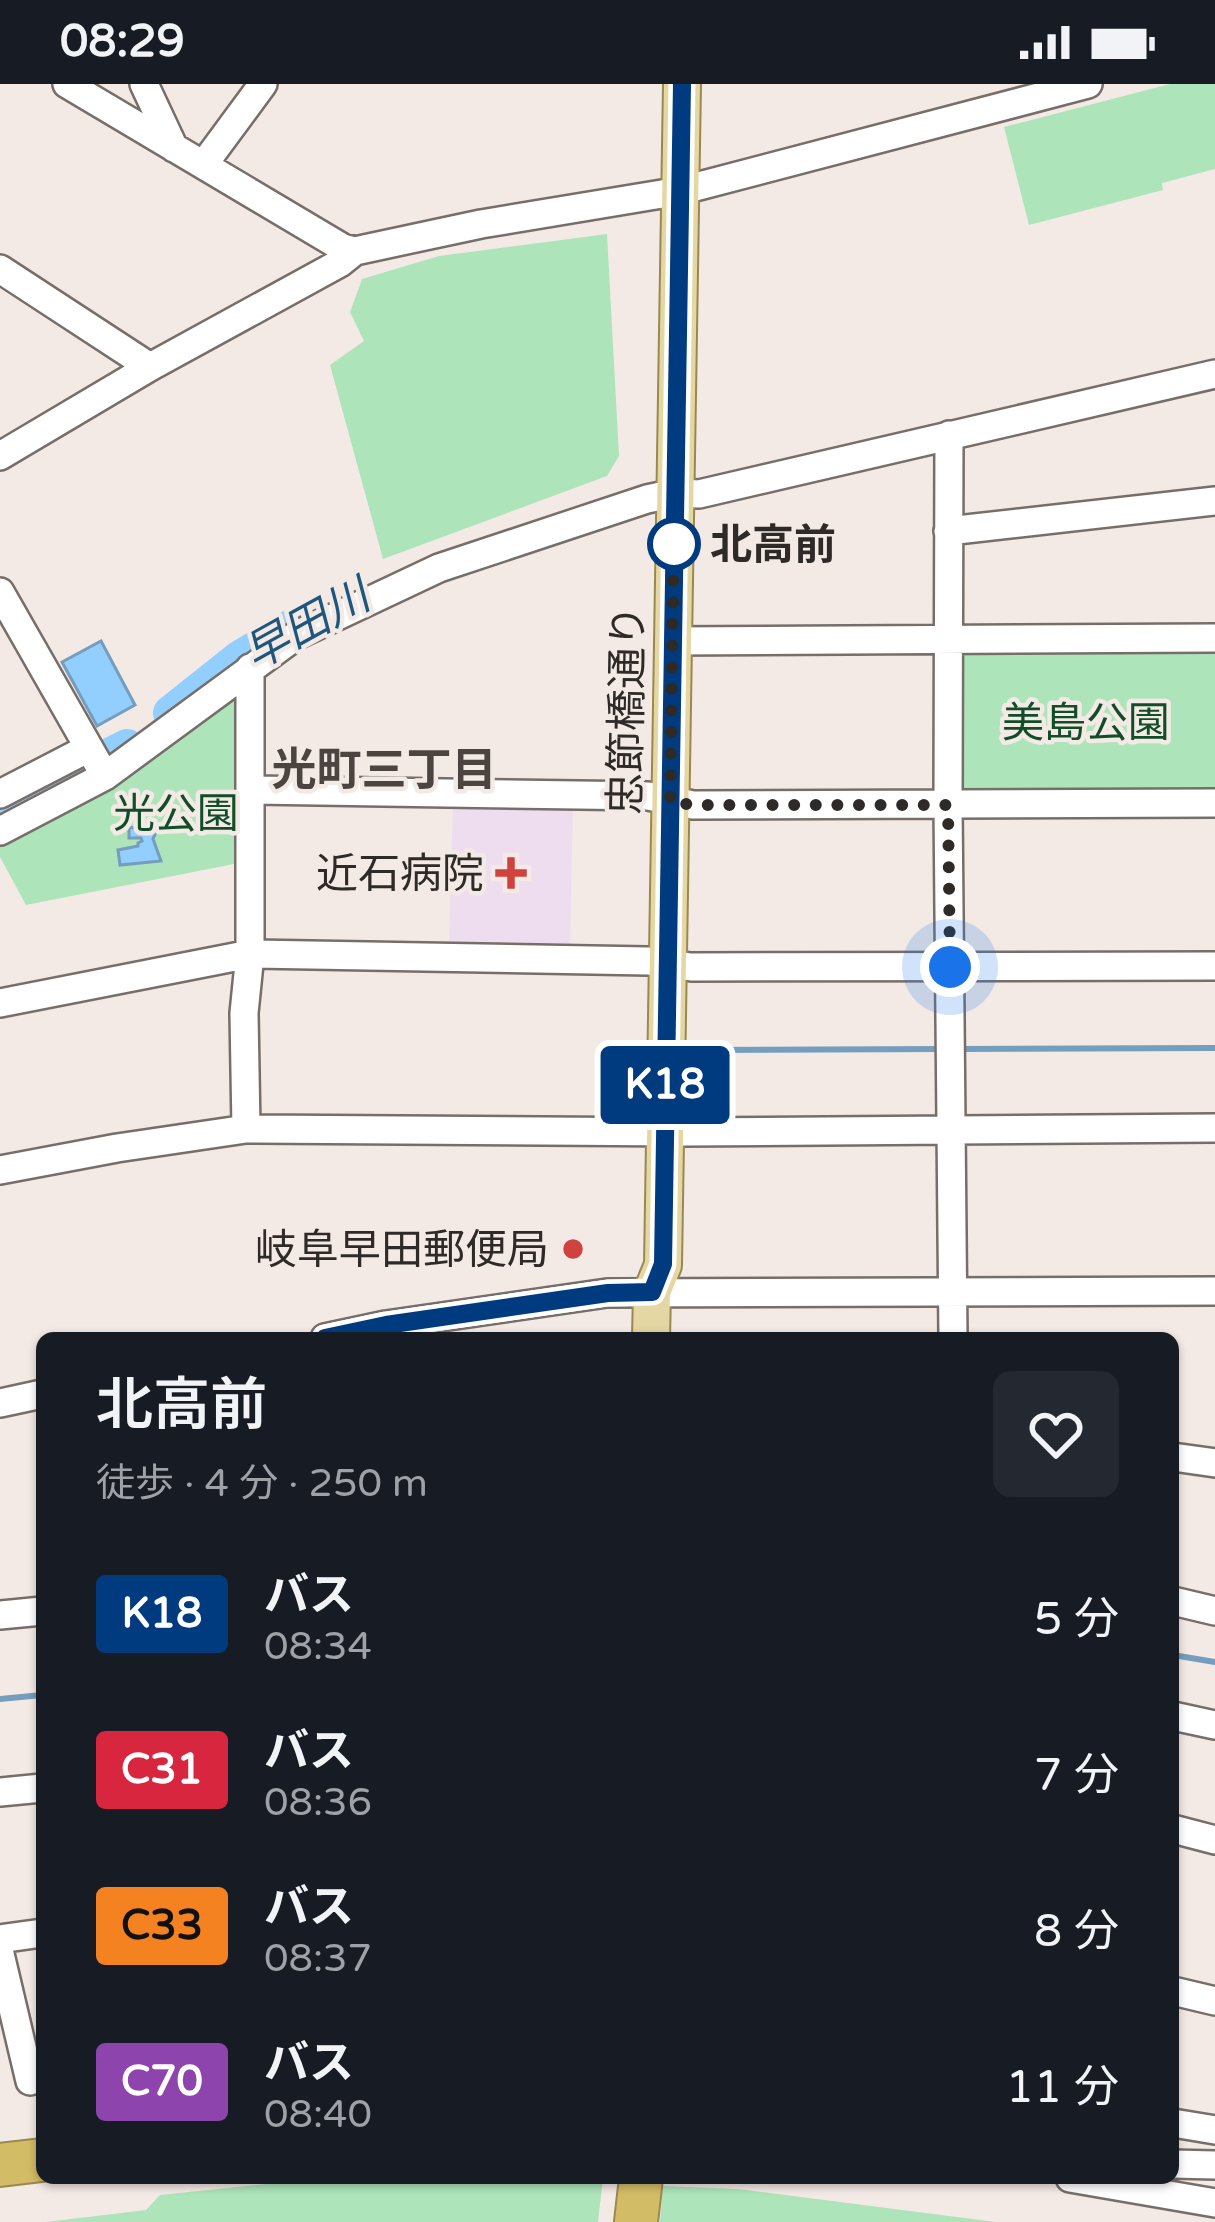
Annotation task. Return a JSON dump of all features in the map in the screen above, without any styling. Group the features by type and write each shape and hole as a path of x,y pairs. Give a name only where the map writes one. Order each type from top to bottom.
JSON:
{"highway":[{"path":"0,2165 36,2161"},
{"path":"619,2222 623,2184"},
{"path":"636,2222 640,2184"}],"main road":[{"name":"忠節橋通り","path":"670,1332 663,1283 682,84"},
{"name":"忠節橋通り","path":"652,1332 663,1283"}],"street":[{"path":"67,84 355,251 481,224 680,191 1088,84"},
{"path":"144,84 174,148"},
{"path":"204,164 263,84"},
{"path":"3,451 355,251"},
{"path":"0,269 150,367"},
{"path":"0,831 96,761 297,635 439,568 647,499 698,494 1215,374"},
{"path":"949,436 953,1332"},
{"path":"948,531 1215,501"},
{"path":"0,592 8,626 96,761"},
{"path":"672,641 1215,638"},
{"path":"246,1129 250,668"},
{"path":"0,794 96,761"},
{"path":"250,790 648,796 693,805 1215,803"},
{"path":"0,1003 250,954 648,961 691,967 1215,966"},
{"path":"0,1170 246,1129 1215,1128"},
{"path":"354,1332 663,1283 953,1292 1215,1291"},
{"path":"0,1403 36,1395"},
{"path":"1179,1458 1215,1463"},
{"path":"1179,1602 1215,1611"},
{"path":"0,1615 36,1612"},
{"path":"1179,1717 1215,1725"},
{"path":"0,1792 36,1789"},
{"path":"1179,1830 1215,1840"},
{"path":"0,1939 36,1934"},
{"path":"0,1954 36,2080 0,2085"},
{"path":"1179,1992 1215,2001"},
{"path":"1179,2124 1215,2130"},
{"path":"1179,2164 1215,2165"},
{"path":"1105,2184 1215,2203"}],"shaded area":[{"name":"近石病院","path":"453,797 573,800 570,950 449,947"}],"green space":[{"path":"1170,84 1215,84 1215,169 1162,183 1163,190 1029,225 1004,127"},
{"path":"607,234 619,456 607,476 383,559 330,365 364,341 350,312 362,279 439,256"},
{"name":"美島公園","path":"1215,648 1215,793 963,796 957,790 962,649"},
{"name":"光公園","path":"255,674 239,863 26,905 0,857 0,842"},
{"path":"265,2184 602,2184 598,2222 46,2222 146,2210 160,2195"},
{"path":"663,2186 738,2189 996,2222 660,2222"}],"water":[{"path":"101,641 135,705 97,726 62,662"},
{"path":"129,827 156,832 153,839 161,861 120,865 118,850 142,841 129,838"}],"waterway":[{"name":"早田川","path":"171,713 239,659 292,627"},
{"name":"早田川","path":"0,812 127,747"},
{"path":"956,1049 1215,1048"},
{"path":"706,1050 943,1049"},
{"path":"1179,1656 1215,1662"},
{"path":"0,1699 36,1696"}],"bus line":[{"name":"K18","path":"353,1332 608,1293 652,1292 663,1264 682,84"}],"place":[{"name":"北高前","path":"674,544"},
{"name":"近石病院","path":"511,873"},
{"name":"岐阜早田郵便局","path":"573,1249"}],"district":[{"name":"光町三丁目","path":"384,769"}],"route":[{"path":"674,544 674,530 670,802 948,805 950,967"}]}
